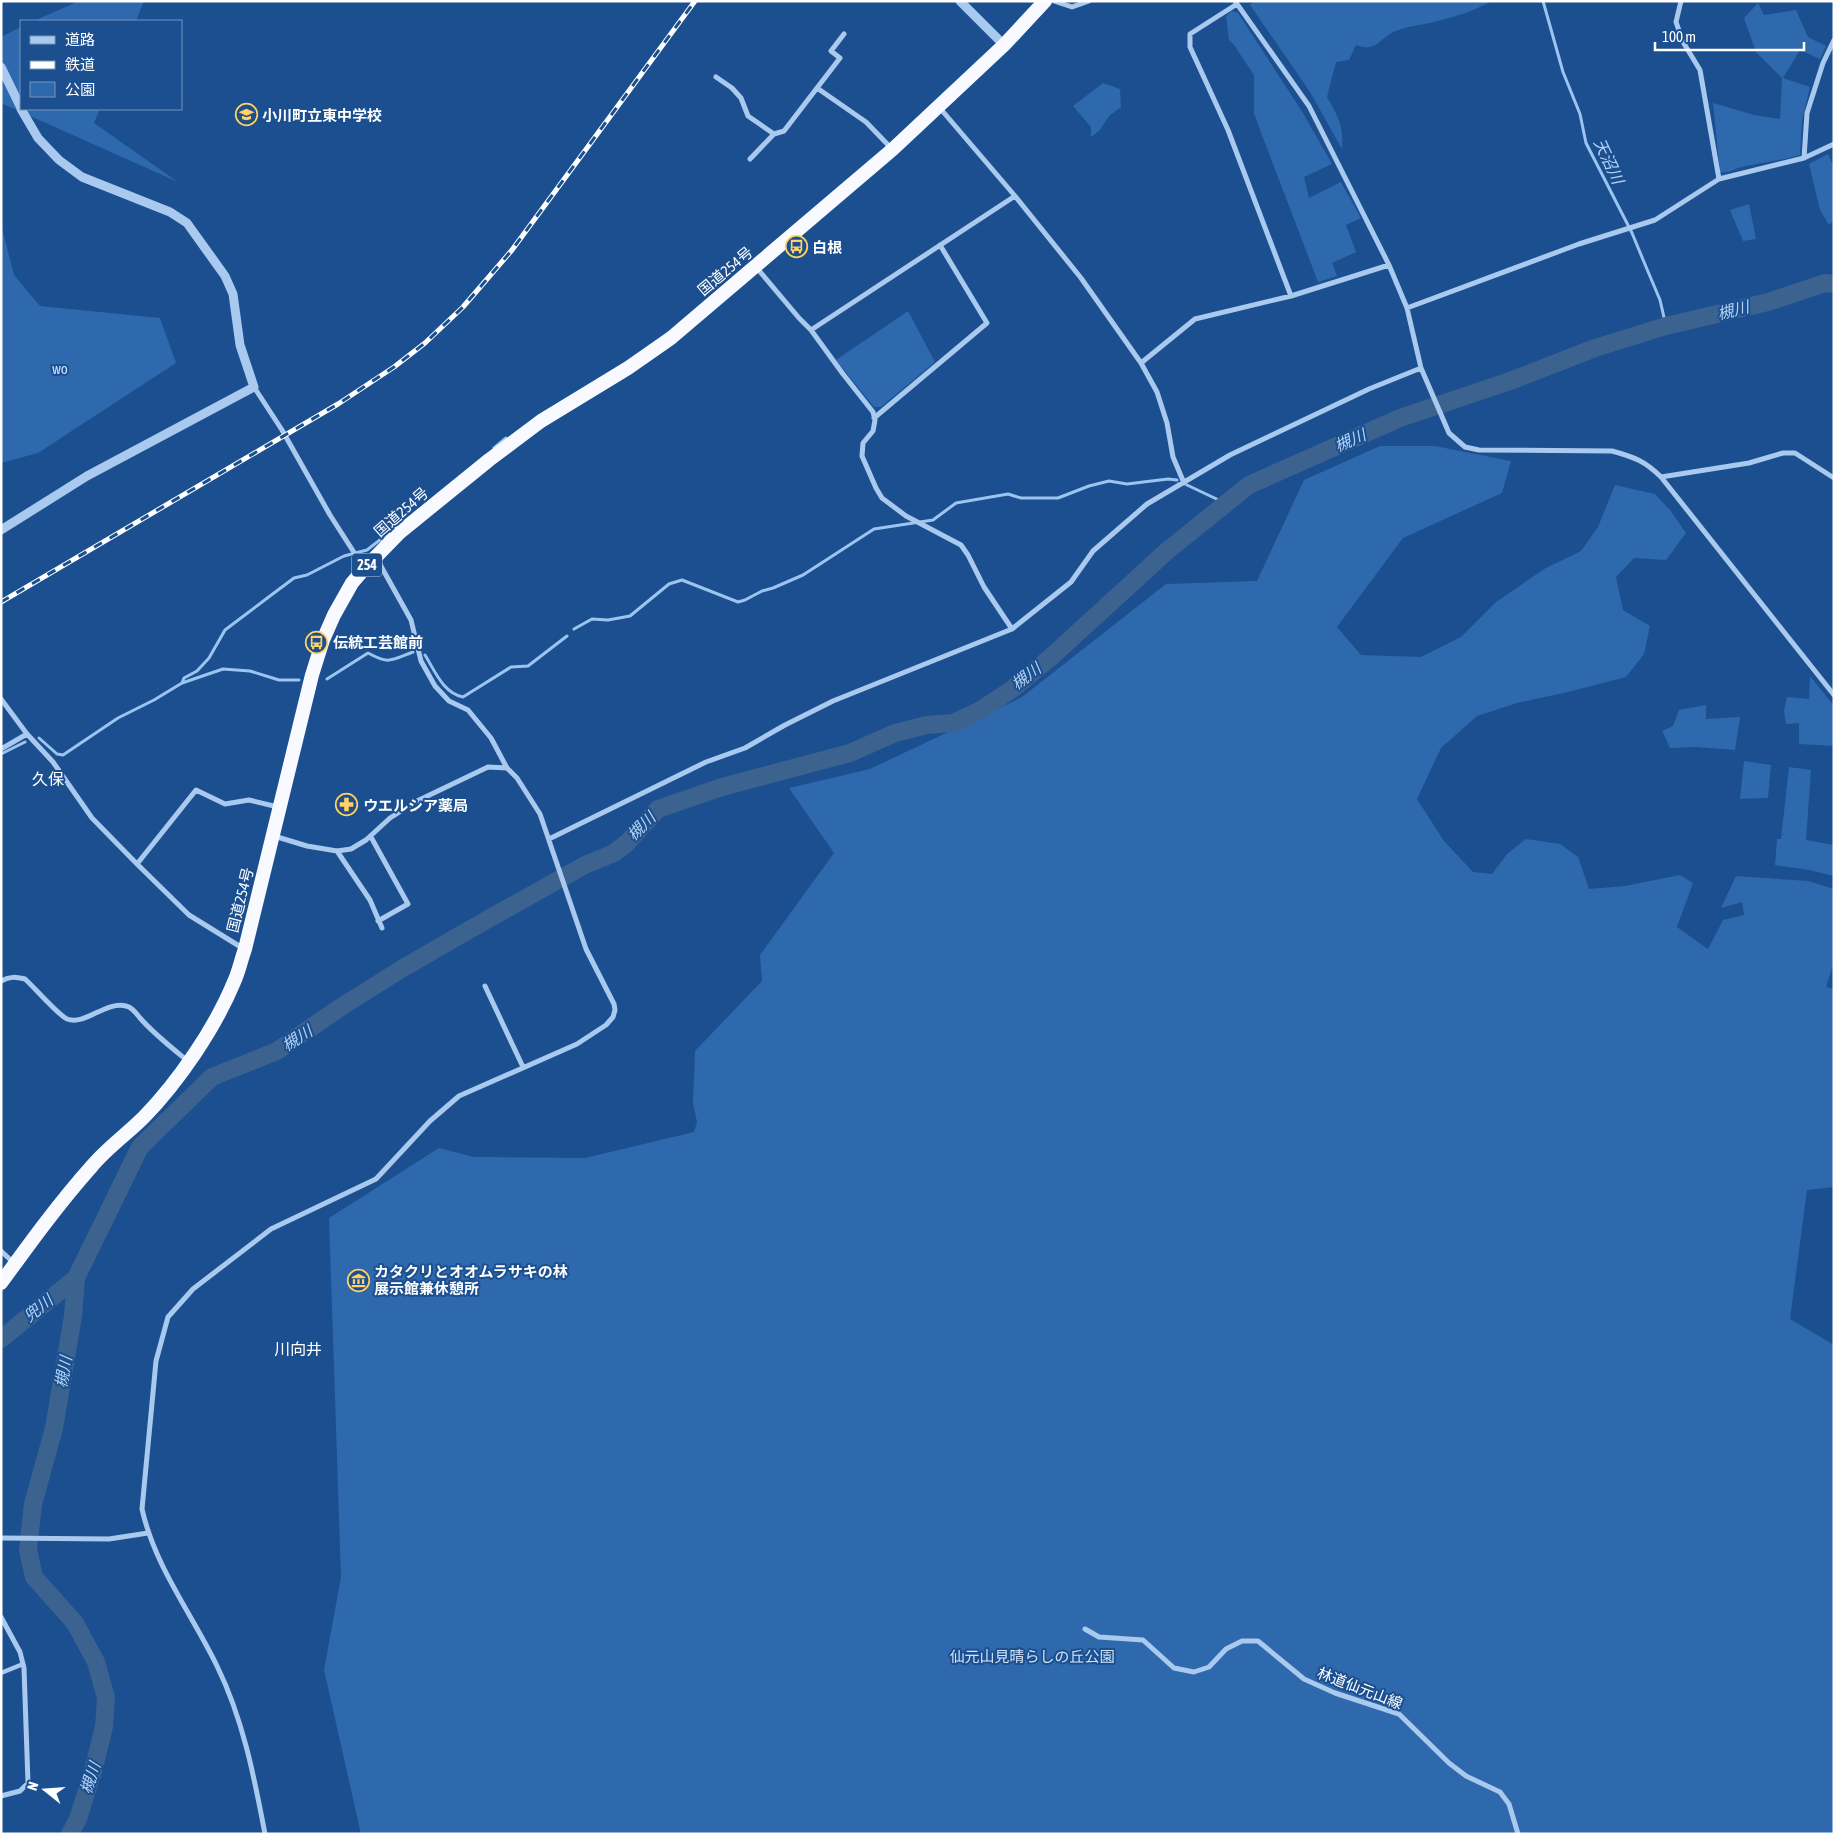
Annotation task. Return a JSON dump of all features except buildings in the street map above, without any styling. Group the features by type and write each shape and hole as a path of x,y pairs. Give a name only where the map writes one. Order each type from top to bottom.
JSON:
{"highway":[{"name":"国道254号","path":"1,1283 65,1196 94,1164 144,1117 166,1092 189,1062 217,1016 235,981 245,949 310,679 322,640 352,583 364,568 399,533 540,421 628,368 671,338 892,149 1004,45 1045,1"}],"street":[{"path":"960,1 1004,45"},
{"path":"1054,1 1072,7 1089,1"},
{"path":"1681,1 1676,22 1683,42 1700,70 1719,179"},
{"path":"1291,296 1228,130 1190,47 1190,34 1236,2 1309,106 1389,265 1407,308 1422,371 1449,433 1465,447 1479,450 1612,451 1632,456 1645,462 1661,477 1834,695"},
{"path":"750,160 774,134 784,131 840,58 831,51 844,34"},
{"path":"1804,158 1808,113 1823,63 1834,40"},
{"path":"1,67 20,107"},
{"path":"716,77 732,88 741,98 748,116 774,134"},
{"path":"817,88 866,122 892,149"},
{"path":"938,105 1081,278 1141,363 1157,392 1167,423 1173,458 1184,483"},
{"path":"22,110 38,138 59,160 82,177 170,212 187,223 225,276 233,294 240,345 254,387 282,430 330,515 364,568"},
{"path":"1407,308 1579,244 1655,220 1719,179 1804,158 1834,144"},
{"path":"811,330 1015,196"},
{"path":"874,418 987,323 940,245"},
{"path":"1141,363 1195,319 1291,296 1389,265"},
{"path":"756,267 780,297 811,330 873,412 873,431 863,443 862,456 882,498 913,520 961,545 984,587 1012,629"},
{"path":"549,838 706,762 745,748 833,701 1012,629 1071,582 1093,551 1147,504 1230,455 1369,389 1422,371"},
{"path":"1,530 87,476 254,387"},
{"path":"1661,477 1749,463 1783,453 1794,453 1834,478"},
{"path":"265,1834 243,1731 217,1665 166,1572 148,1533 142,1509 156,1361 168,1317 193,1289 271,1228 376,1179 430,1121 459,1096 577,1044 606,1025 613,1017 615,1010 614,1004 586,949 540,814 517,778 506,768 491,738 468,710 449,701 435,686 421,661 411,620 375,557"},
{"path":"1,700 27,734 53,762 92,818 137,864 189,915 245,949"},
{"path":"1,750 27,734"},
{"path":"271,836 307,846 337,851 351,849 371,837 390,818 417,801 488,767 506,768"},
{"path":"137,864 196,790 225,804 249,800 279,807"},
{"path":"371,837 408,904 378,920"},
{"path":"337,851 370,900 382,928"},
{"path":"1,981 17,977 26,979 68,1019 78,1021 100,1010 118,1005 127,1006 134,1011 150,1030 189,1062"},
{"path":"485,986 523,1067"},
{"path":"1,1251 15,1264"},
{"path":"1,1538 109,1539 148,1533"},
{"path":"1,1616 15,1639 23,1664 28,1783 20,1792 1,1796"},
{"name":"林道仙元山線","path":"1085,1629 1098,1637 1143,1640 1174,1668 1194,1672 1209,1667 1226,1649 1242,1642 1258,1641 1304,1679 1335,1693 1399,1714 1449,1763 1466,1776 1500,1792 1509,1804 1518,1834"},
{"path":"1,1673 23,1664"}],"green space":[{"path":"79,1 144,1 136,20 36,20"},
{"path":"1254,1 1492,1 1456,16 1396,31 1374,46 1363,47 1356,45 1349,60 1336,62 1327,97 1339,122 1342,134 1342,149 1310,92 1250,5"},
{"path":"1758,3 1764,15 1796,10 1808,37 1826,46 1820,59 1800,50 1783,78 1810,87 1802,120 1800,155 1720,172 1713,103 1754,115 1780,119 1782,78 1756,52 1744,18"},
{"path":"1231,11 1238,13 1303,113 1332,164 1304,177 1309,198 1341,182 1361,218 1346,225 1356,252 1332,263 1337,276 1318,282 1254,114 1254,75 1229,40 1226,16"},
{"path":"20,28 20,110 100,110 94,123 178,182 1,103 1,37"},
{"path":"1103,83 1120,89 1121,107 1109,116 1099,131 1091,137 1091,127 1073,106"},
{"path":"1828,154 1834,168 1834,220 1829,225 1820,210 1809,164"},
{"path":"1749,204 1756,239 1743,241 1730,210"},
{"name":"wo","path":"1,224 14,275 40,306 160,318 176,363 38,453 1,463"},
{"path":"908,311 935,362 881,407 874,407 836,360"},
{"name":"仙元山見晴らしの丘公園","path":"1380,446 1435,446 1511,461 1502,493 1403,538 1337,627 1361,655 1421,657 1461,637 1496,602 1544,569 1581,551 1598,527 1615,485 1655,494 1670,510 1686,533 1666,560 1634,558 1616,577 1623,610 1650,626 1644,654 1626,677 1517,703 1477,716 1441,748 1417,799 1444,841 1473,872 1492,874 1507,854 1526,839 1560,844 1578,857 1589,889 1625,886 1680,875 1693,883 1677,927 1708,949 1723,920 1744,915 1742,902 1721,908 1736,876 1808,881 1834,889 1834,962 1826,987 1834,989 1834,1187 1807,1190 1790,1319 1834,1345 1834,1834 361,1834 324,1670 341,1577 329,1218 439,1148 474,1157 585,1158 694,1132 697,1122 693,1103 695,1051 762,981 760,955 834,853 789,788 870,769 1022,697 1166,584 1257,581 1304,480"},
{"path":"1810,676 1834,706 1834,746 1799,744 1799,723 1786,724 1784,711 1787,697 1809,699"},
{"path":"1706,705 1706,719 1740,717 1735,750 1697,747 1670,748 1662,731 1673,726 1679,710"},
{"path":"1744,761 1771,765 1768,798 1740,799"},
{"path":"1789,767 1811,770 1806,840 1834,845 1834,876 1775,865 1777,839 1781,839"}],"waterway":[{"name":"天沼川","path":"1543,1 1563,72 1580,114 1586,143 1632,233 1660,300 1666,326"},
{"name":"槻川","path":"70,1834 78,1819 93,1771 104,1727 106,1698 96,1662 75,1623 34,1577 28,1550 33,1504 54,1428 73,1316 76,1278 140,1147 212,1077 277,1051 338,1009 403,968 585,865 614,853 627,843 658,809 722,787 850,753 895,733 927,725 953,723 979,711 1011,690 1051,657 1167,551 1249,485 1400,418 1510,381 1595,348 1666,326 1768,302 1825,283 1834,284"},
{"path":"494,448 506,438"},
{"path":"574,629 592,619 608,620 630,616 669,584 682,580 738,602 745,600 762,591 803,575 874,529 933,520 956,503 1008,494 1021,498 1058,498 1089,486 1109,481 1127,484 1168,479 1177,480"},
{"path":"1187,485 1225,503"},
{"path":"182,683 184,678 197,671 209,658 225,630 294,578 307,575 344,556 367,550 394,529"},
{"path":"425,655 445,686 456,695 463,697 511,667 528,666 567,636"},
{"path":"327,679 368,653 381,659 391,660 413,652"},
{"path":"39,738 57,754 63,755 118,718 182,683 223,669 250,671 279,680 299,680"},
{"path":"1,754 25,742"},
{"name":"兜川","path":"1,1339 76,1278"}],"railway":[{"path":"1,602 338,404 394,367 425,343 463,307 512,250 695,1"}],"place":[{"name":"小川町立東中学校","path":"246,115"},
{"name":"白根","path":"796,247"},
{"name":"伝統工芸館前","path":"317,642"},
{"name":"ウエルシア薬局","path":"347,805"},
{"name":"カタクリとオオムラサキの林 展示館兼休憩所","path":"358,1280"}],"district":[{"name":"久保","path":"48,779"},
{"name":"川向井","path":"298,1349"}]}
